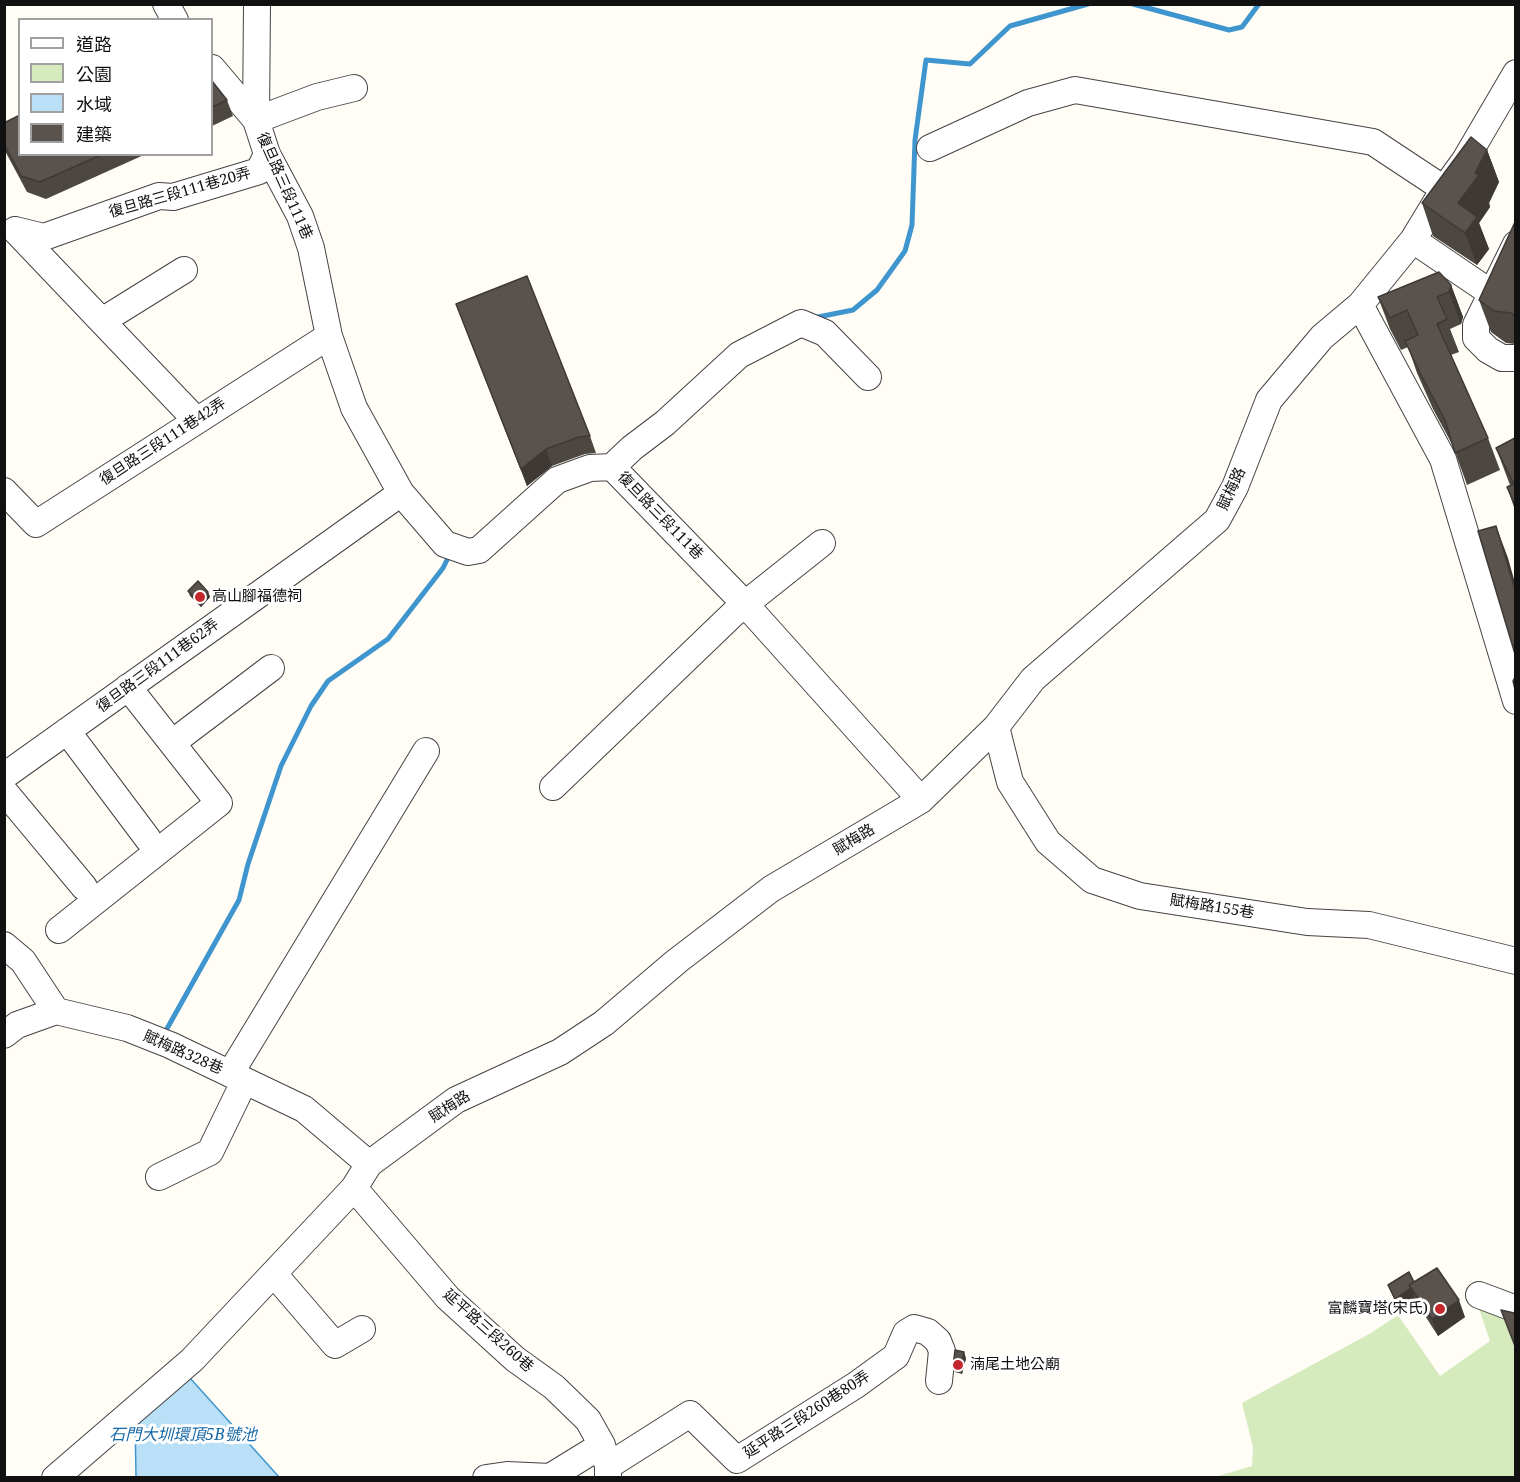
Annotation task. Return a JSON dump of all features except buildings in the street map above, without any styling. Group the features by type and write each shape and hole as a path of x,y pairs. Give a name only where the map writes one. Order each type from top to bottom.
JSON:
{"street":[{"path":"166,4 175,18"},
{"name":"復旦路三段111巷","path":"257,4 256,120 267,154 300,216 312,248 329,336 354,408 401,493 445,544 468,552 479,550 557,480 590,468 612,466 746,604 921,800"},
{"path":"213,69 256,120 317,97 354,88"},
{"name":"賦梅路","path":"55,1478 192,1360 354,1188 369,1164 456,1100 560,1052 604,1023 677,961 771,889 921,800 996,727 1033,679 1217,520 1235,487 1269,400 1323,337 1360,304 1413,240 1444,189 1465,160 1515,73"},
{"path":"930,148 1028,103 1075,90 1373,142 1444,189"},
{"name":"復旦路三段111巷20弄","path":"102,321 15,230 44,237 159,196 173,197 259,171 267,154"},
{"path":"1413,240 1491,293"},
{"path":"1515,244 1476,325 1476,338 1488,350 1502,358 1515,358"},
{"path":"184,270 102,321 196,420"},
{"path":"1360,304 1443,459 1515,701"},
{"path":"612,466 665,423 739,355 801,323 825,333 868,377"},
{"name":"復旦路三段111巷42弄","path":"4,491 36,524 329,336"},
{"name":"復旦路三段111巷62弄","path":"4,776 401,493"},
{"path":"553,787 746,604 822,543"},
{"path":"172,743 271,668"},
{"path":"59,930 219,803 128,687"},
{"name":"賦梅路155巷","path":"996,727 1010,782 1048,842 1092,880 1140,896 1307,922 1369,925 1515,962"},
{"path":"67,731 148,839"},
{"path":"159,1177 210,1152 237,1078 426,751"},
{"path":"4,791 84,887"},
{"path":"4,945 23,961 56,1011 17,1025 4,1035"},
{"name":"賦梅路328巷","path":"56,1011 127,1028 304,1109 369,1164"},
{"name":"延平路三段260巷","path":"354,1188 448,1298 515,1359 554,1387 588,1420 606,1463"},
{"path":"274,1274 335,1345 362,1329"},
{"path":"1479,1294 1515,1309"},
{"name":"延平路三段260巷80弄","path":"606,1463 690,1414 737,1460 856,1385 896,1356 906,1333 914,1328 927,1332 938,1341 942,1351 939,1381"},
{"path":"486,1478 507,1475 550,1477 606,1463"}],"green space":[{"path":"1477,1303 1501,1312 1515,1347 1515,1477 1212,1478 1252,1466 1253,1447 1242,1403 1371,1333 1398,1315 1440,1376 1490,1341"}],"water":[{"name":"石門大圳環頂5B號池","path":"190,1378 279,1477 136,1477 135,1416"}],"waterway":[{"path":"813,318 853,310 877,290 905,251 912,225 915,140 926,60 970,64 1010,26 1088,4"},
{"path":"1133,4 1229,30 1242,27 1259,4"},
{"path":"164,1034 239,900 248,864 281,766 311,706 328,681 388,639 443,568 449,556"}],"place":[{"name":"高山腳福德祠","path":"200,597"},
{"name":"富麟寶塔(宋氏)","path":"1440,1309"},
{"name":"湳尾土地公廟","path":"958,1365"}]}
